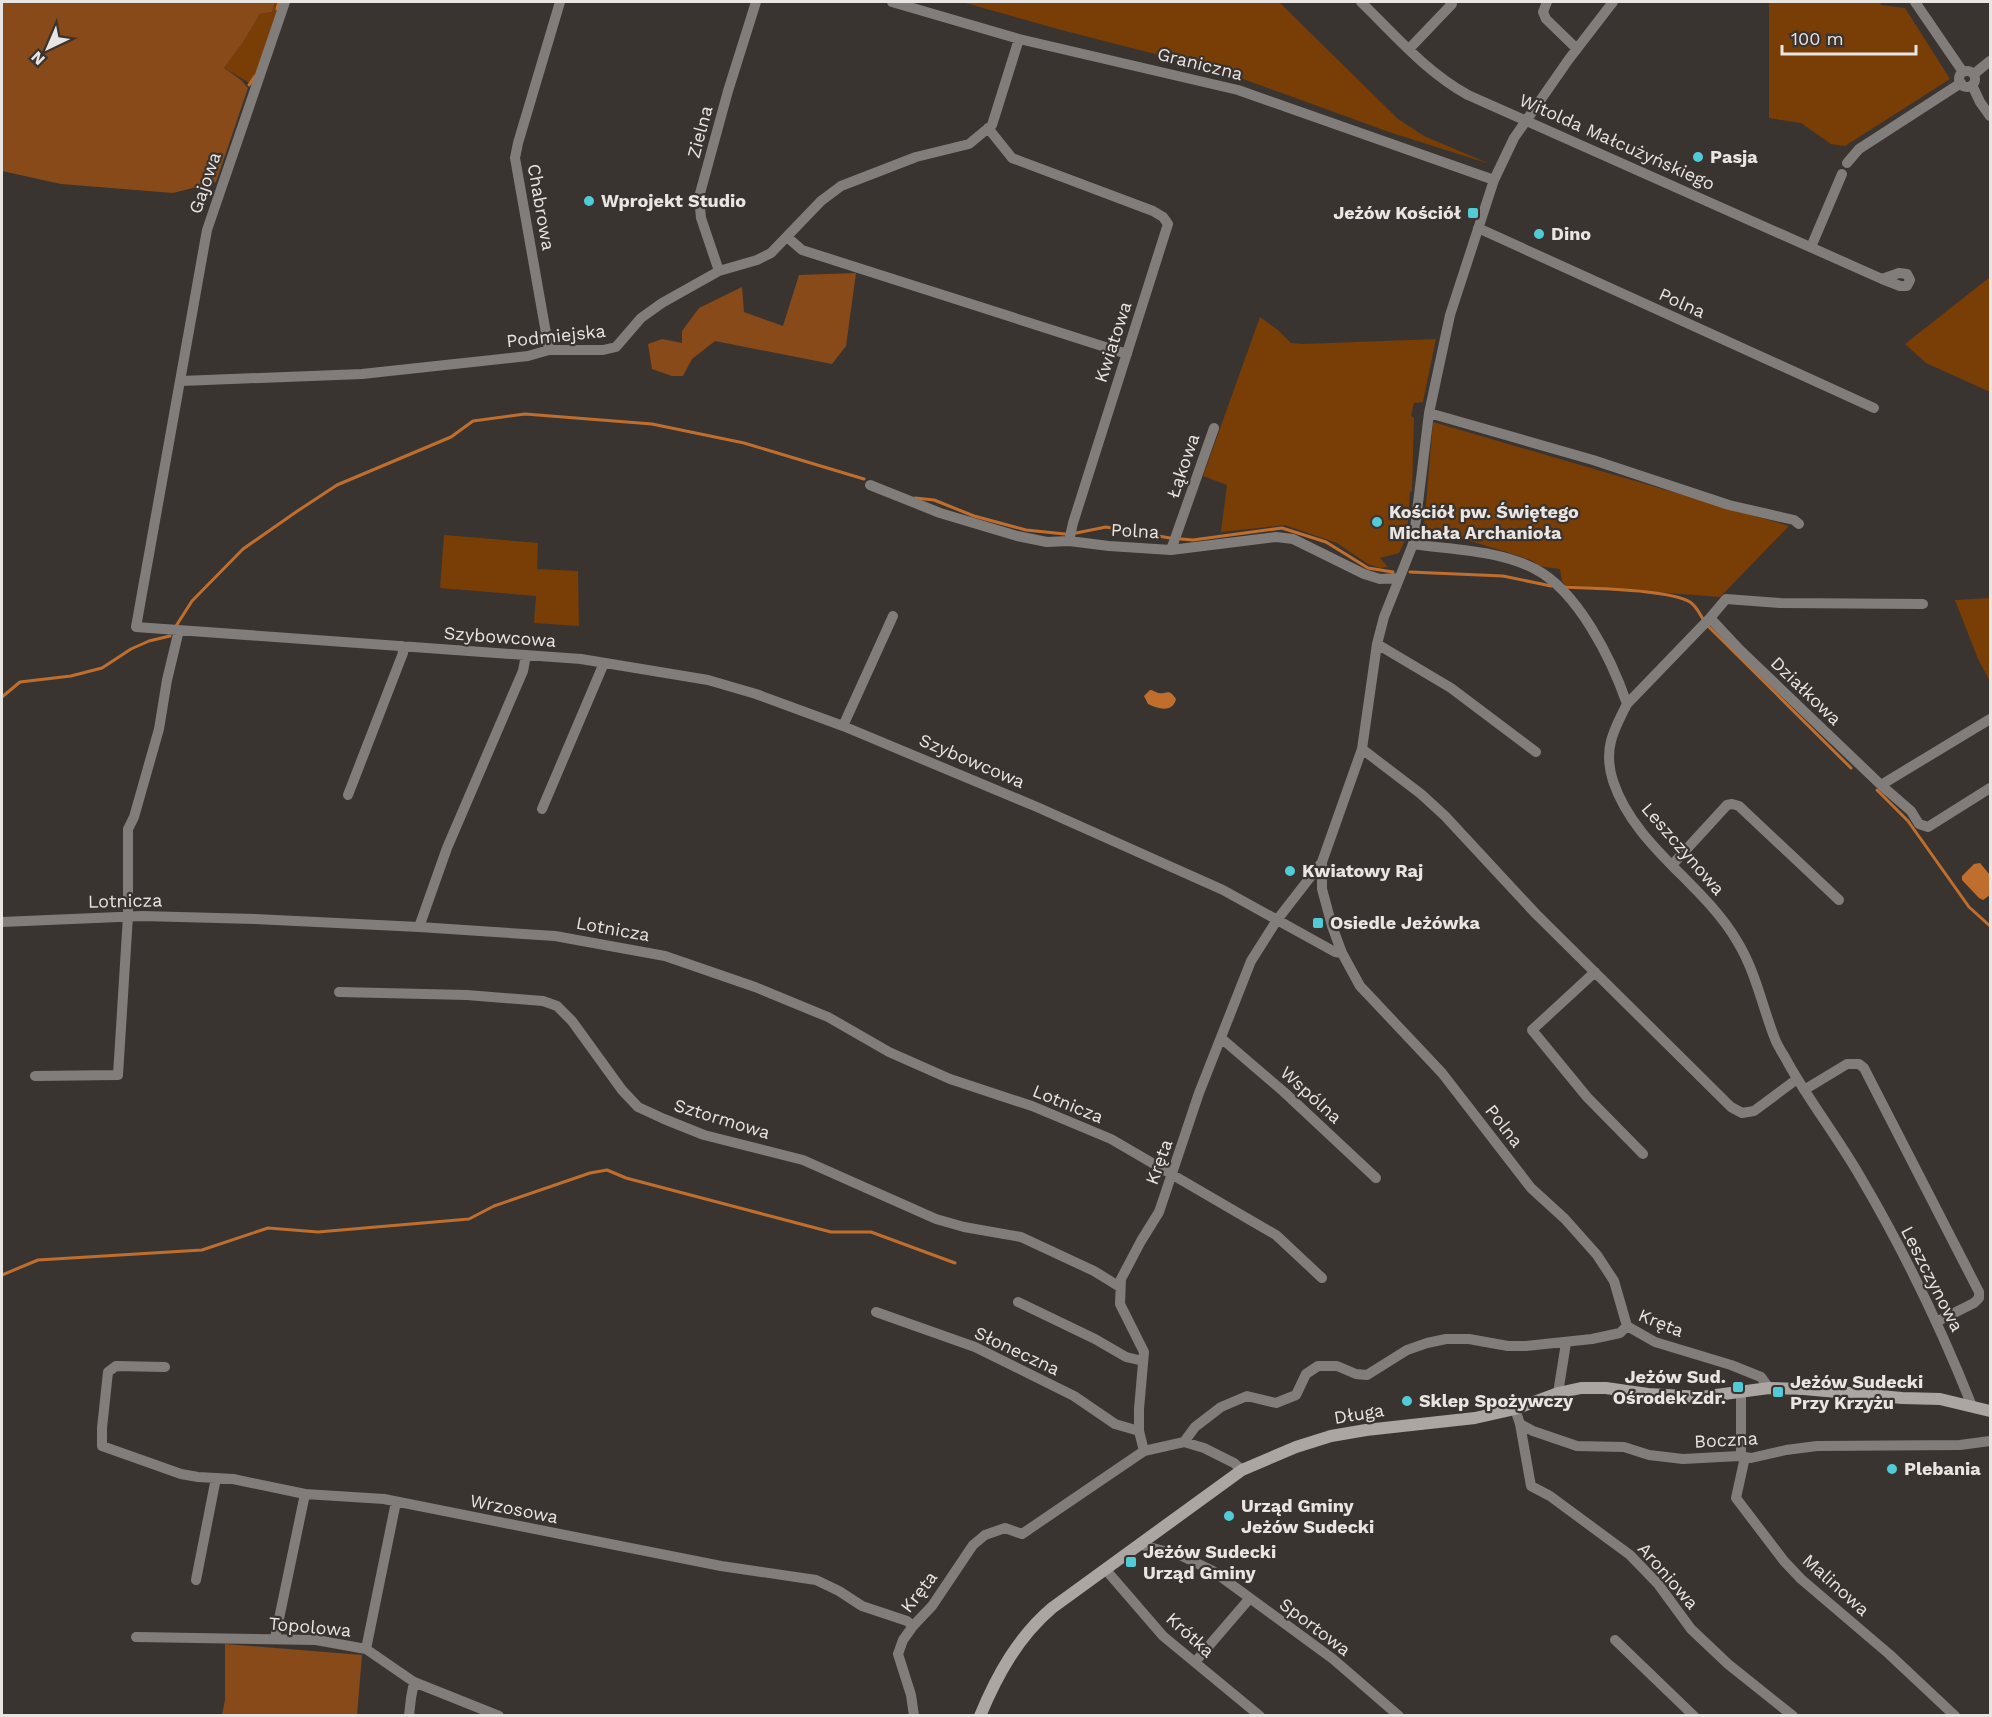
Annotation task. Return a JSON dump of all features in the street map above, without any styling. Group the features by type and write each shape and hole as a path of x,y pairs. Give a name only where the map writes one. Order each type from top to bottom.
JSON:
{"street":[{"name":"Gajowa","path":"181,381 208,224 285,2"},
{"name":"Chabrowa","path":"549,350 516,158 518,143 560,2"},
{"name":"Zielna","path":"719,271 701,218 699,197 728,91 756,2"},
{"name":"Graniczna","path":"892,2 1019,39 1238,90 1494,180"},
{"name":"Witolda Małcużyńskiego","path":"1360,2 1447,83 1468,95 1527,119 1882,279"},
{"path":"1409,49 1452,4 1450,2"},
{"path":"1547,2 1543,12 1546,19 1577,49"},
{"name":"Polna","path":"1613,2 1514,138 1494,180 1478,228 1450,315 1429,413 1413,544 1398,578 1377,644 1362,749 1322,862 1322,889 1342,953 1360,986 1442,1073 1531,1188 1565,1219 1597,1255 1617,1288 1627,1326"},
{"path":"1915,2 1990,116"},
{"path":"988,128 992,125 1019,39"},
{"path":"1847,163 1859,149 1967,79 1990,61"},
{"name":"Podmiejska","path":"181,381 362,374 528,356 549,350 603,350 616,346 641,318 662,303 719,271 757,260 771,253 821,201 841,186 916,157 969,144 988,128"},
{"name":"Kwiatowa","path":"988,128 1012,158 1153,211 1163,217 1168,224 1073,523 1070,541"},
{"path":"1811,248 1842,174"},
{"name":"Polna","path":"1478,228 1874,408"},
{"path":"787,237 802,250 1127,354"},
{"name":"Szybowcowa","path":"181,381 136,627 526,655 604,663 708,680 756,694 843,726 1082,827 1223,890 1277,920"},
{"path":"1429,413 1593,460 1729,505 1794,520 1799,524"},
{"name":"Łąkowa","path":"1171,550 1214,428"},
{"name":"Polna","path":"870,485 940,513 1017,536 1047,542 1070,541 1171,550 1276,537 1293,539 1364,574 1380,579 1398,578"},
{"path":"1413,544 1503,557 1535,569 1552,580 1584,616 1604,649 1627,704 1726,599 1780,603 1923,604"},
{"path":"843,726 893,616"},
{"name":"Działkowa","path":"1705,622 1738,648 1911,811 1923,826 1928,826 1990,788"},
{"path":"35,1076 118,1075 128,916 128,829 134,818 159,729 167,680 179,630"},
{"path":"1377,644 1451,688 1536,752"},
{"path":"348,795 403,653 402,646"},
{"path":"419,927 447,848 524,671 526,655"},
{"path":"542,810 604,663"},
{"name":"Leszczynowa","path":"1627,704 1616,725 1607,752 1613,780 1624,806 1639,830 1721,917 1738,942 1752,969 1775,1039 1803,1090 1861,1177 1949,1348 1972,1406"},
{"path":"1881,785 1990,719"},
{"path":"1362,749 1421,794 1445,816 1536,914 1731,1107 1742,1113 1754,1111 1797,1079"},
{"path":"1672,865 1727,805 1732,804 1739,807 1839,900"},
{"name":"Kręta","path":"1120,1287 1121,1279 1136,1250 1159,1212 1199,1093 1251,961 1277,920 1322,862"},
{"name":"Lotnicza","path":"2,922 128,916 419,927 555,936 664,956 755,987 828,1017 889,1052 950,1079 1032,1106 1111,1139 1276,1235 1322,1278"},
{"path":"1277,920 1335,952 1342,953"},
{"path":"1594,972 1532,1030 1587,1097 1643,1154"},
{"name":"Sztormowa","path":"339,992 467,994 550,1004 564,1011 573,1021 622,1090 638,1107 646,1111 704,1135 803,1160 936,1219 964,1227 1021,1237 1085,1266 1120,1287"},
{"name":"Wspólna","path":"1221,1038 1284,1092 1376,1178"},
{"path":"1803,1090 1847,1064 1859,1064 1864,1068 1979,1292 1974,1303 1936,1322"},
{"path":"1120,1287 1120,1304 1144,1352 1139,1409 1139,1431 1144,1451 1184,1442 1209,1450 1234,1463 1242,1470"},
{"path":"1018,1302 1095,1339 1126,1357 1143,1361"},
{"name":"Słoneczna","path":"876,1312 975,1347 1074,1396 1115,1424 1139,1431"},
{"name":"Kręta","path":"1184,1442 1196,1427 1221,1407 1247,1396 1276,1403 1296,1395 1306,1374 1318,1366 1337,1366 1356,1374 1367,1375 1407,1350 1446,1339 1469,1339 1508,1346 1566,1343 1620,1333 1627,1326 1655,1341 1761,1377 1769,1388"},
{"path":"1558,1393 1566,1343"},
{"name":"Wrzosowa","path":"165,1367 116,1366 110,1369 102,1428 102,1446 181,1474 233,1479 305,1494 384,1499 710,1564 816,1580 862,1606 907,1621 913,1626"},
{"name":"Długa","path":"980,1716 998,1677 1027,1631 1052,1608 1242,1470 1296,1447 1331,1436 1475,1418 1515,1409 1558,1393 1581,1388 1606,1388 1648,1394 1701,1397 1769,1388 1940,1399 1990,1411"},
{"name":"Malinowa","path":"1741,1392 1743,1457 1736,1498 1784,1561 1801,1579 1889,1654 1955,1716"},
{"path":"1515,1409 1520,1424"},
{"name":"Boczna","path":"1520,1424 1533,1431 1577,1446 1624,1447 1649,1455 1683,1459 1751,1458 1817,1446 1960,1445 1990,1441"},
{"name":"Aroniowa","path":"1520,1424 1531,1486 1550,1496 1630,1555 1658,1584 1691,1629 1728,1664 1793,1716"},
{"name":"Kręta","path":"914,1716 911,1695 898,1654 903,1640 932,1606 973,1545 985,1535 1005,1528 1022,1534 1144,1451"},
{"path":"196,1581 216,1478"},
{"path":"275,1638 305,1494"},
{"path":"366,1649 396,1502"},
{"name":"Sportowa","path":"1141,1545 1180,1555 1213,1571 1333,1659 1399,1716"},
{"name":"Krótka","path":"1106,1570 1163,1636 1260,1716"},
{"path":"1195,1662 1250,1598"},
{"name":"Topolowa","path":"136,1637 316,1640 366,1649 414,1683 499,1716"},
{"path":"1615,1640 1694,1716"},
{"path":"410,1716 414,1683"}],"shaded area":[{"path":"2,2 275,2 272,12 260,14 224,68 248,88 216,182 173,193 61,184 2,171"},
{"path":"275,2 280,2 253,85 224,68 260,14 272,12"},
{"path":"962,2 1279,2 1398,119 1424,136 1490,164 1389,132 1218,70"},
{"path":"1769,2 1880,2 1881,5 1905,8 1950,79 1845,146 1831,144 1801,123 1769,118"},
{"path":"856,273 846,346 832,364 715,341 692,359 683,376 672,376 652,369 648,344 662,339 682,343 682,331 699,308 742,287 744,312 783,326 799,275"},
{"path":"1990,277 1990,392 1926,363 1905,344"},
{"path":"1260,317 1291,343 1436,339 1423,402 1414,403 1411,416 1414,418 1412,491 1410,492 1407,536 1399,553 1380,558 1388,567 1380,568 1368,564 1337,543 1285,525 1221,532 1227,485 1203,476"},
{"path":"1433,422 1789,526 1720,597 1565,585 1560,569 1539,566 1533,561 1513,554 1424,527"},
{"path":"444,535 538,543 537,569 578,571 579,626 534,623 536,596 440,588"},
{"path":"1990,598 1990,681 1978,659 1955,600"},
{"path":"1150,690 1158,693 1171,693 1176,699 1168,708 1156,707 1148,704 1144,696"},
{"path":"1980,863 1990,875 1990,895 1983,900 1962,880 1962,876 1974,864"},
{"path":"225,1644 362,1655 357,1715 222,1715 225,1700"}],"waterway":[{"path":"277,9 279,2"},
{"path":"249,85 255,76"},
{"path":"176,626 192,601 243,549 296,512 337,485 451,437 473,421 525,414 652,424 744,443 864,479"},
{"path":"915,498 934,500 974,516 1026,530 1065,534"},
{"path":"1076,533 1106,527 1170,538"},
{"path":"1181,539 1193,540 1282,528 1326,542 1368,568 1393,572"},
{"path":"1410,572 1503,576 1551,586"},
{"path":"1565,587 1665,594 1690,602 1709,627 1851,768"},
{"path":"2,697 20,682 71,676 102,668 131,649 149,641 170,636"},
{"path":"1877,790 1908,821 1969,907 1990,926"},
{"path":"2,1275 38,1260 202,1250 268,1228 318,1232 469,1219 494,1206 590,1173 607,1170 626,1178 831,1232 871,1232 955,1263"}],"place":[{"name":"Pasja","path":"1698,157"},
{"name":"Wprojekt Studio","path":"589,201"},
{"name":"Jeżów Kościół","path":"1473,213"},
{"name":"Dino","path":"1539,234"},
{"name":"Kościół pw. Świętego Michała Archanioła","path":"1377,522"},
{"name":"Kwiatowy Raj","path":"1290,871"},
{"name":"Osiedle Jeżówka","path":"1318,923"},
{"name":"Jeżów Sud. Ośrodek Zdr.","path":"1738,1387"},
{"name":"Jeżów Sudecki Przy Krzyżu","path":"1778,1392"},
{"name":"Sklep Spożywczy","path":"1407,1401"},
{"name":"Plebania","path":"1892,1469"},
{"name":"Urząd Gminy Jeżów Sudecki","path":"1229,1516"},
{"name":"Jeżów Sudecki Urząd Gminy","path":"1131,1562"}]}
